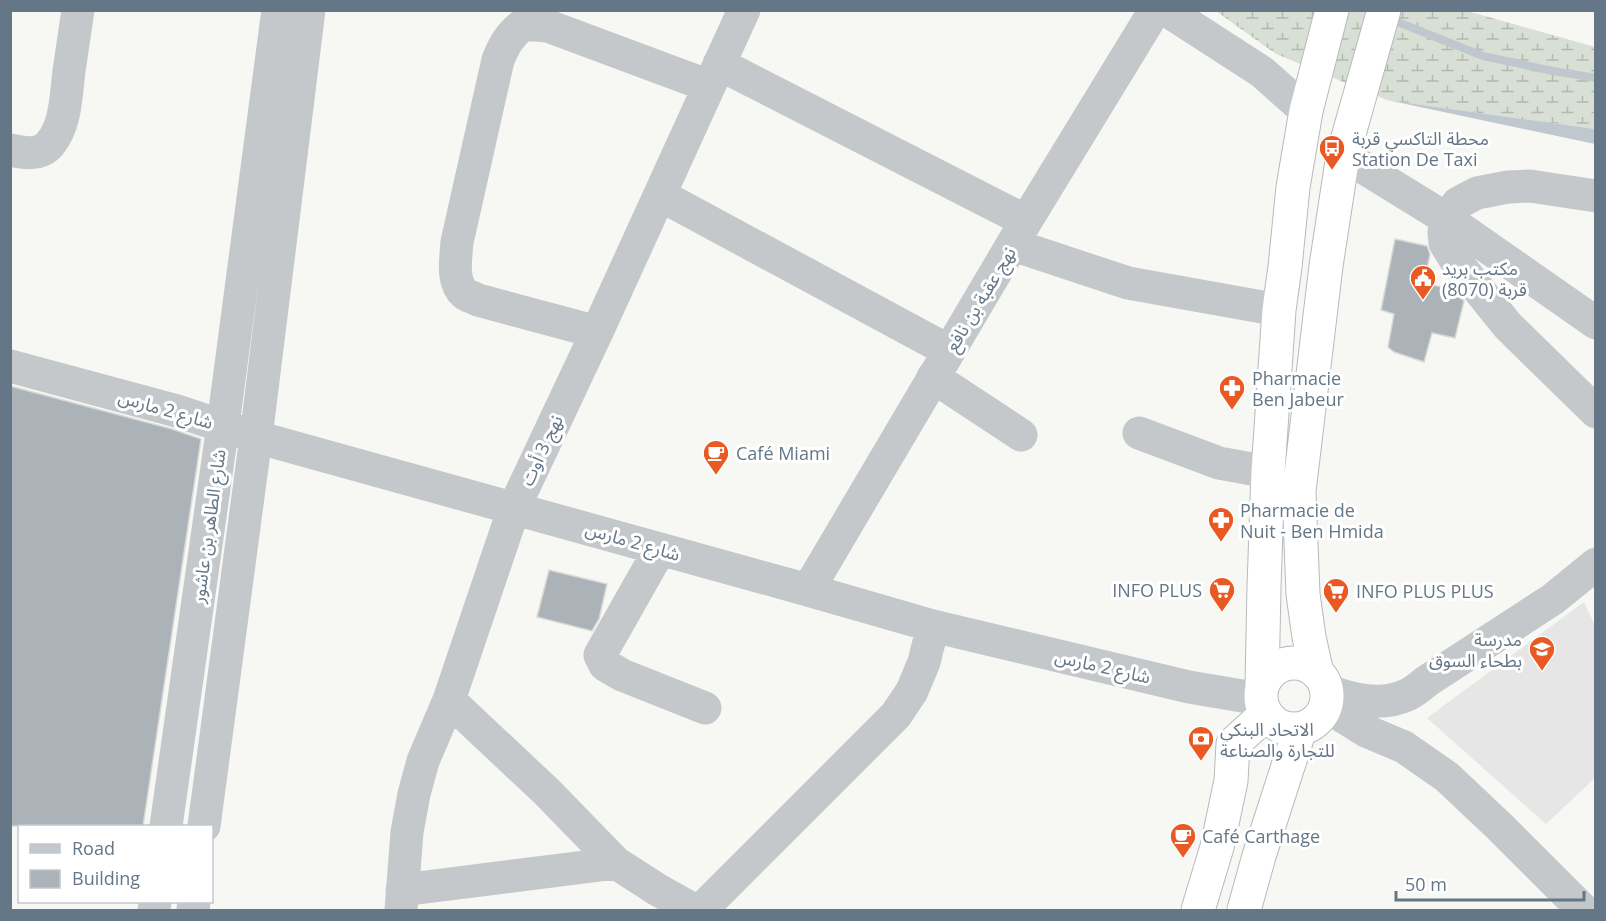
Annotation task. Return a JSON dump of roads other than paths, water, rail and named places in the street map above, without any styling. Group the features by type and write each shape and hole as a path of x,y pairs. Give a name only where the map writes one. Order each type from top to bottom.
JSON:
{"highway":[{"path":"1317,704 1289,729 1280,726 1263,700 1264,586 1268,472 1279,310 1293,187 1308,100 1332,10"},
{"path":"1244,910 1259,856 1317,704 1303,594 1299,491 1326,266 1343,155 1384,10"},
{"path":"1198,910 1217,847 1231,781 1233,744 1263,700 1270,673 1290,663 1305,665 1317,704"}],"street":[{"path":"10,150 26,154 40,151 49,145 57,133 63,115 78,10"},
{"name":"شارع الطاهر بن عاشور","path":"166,825 223,425 278,10"},
{"name":"شارع الطاهر بن عاشور","path":"204,825 256,437 309,10"},
{"name":"نهج 3 أوت","path":"401,900 407,832 423,761 449,700 514,508 744,10"},
{"name":"نهج عقبة بن نافع","path":"808,590 1019,232 1155,10"},
{"path":"1166,10 1308,100"},
{"path":"597,332 478,300 465,294 458,285 455,269 457,242 498,60 513,32 524,24 548,26 714,75 1019,232 1128,283 1279,310"},
{"path":"1343,155 1447,219 1596,322"},
{"path":"1596,196 1530,186 1477,193 1458,203 1447,219 1444,232 1445,243 1458,264 1508,327 1596,412"},
{"path":"660,195 941,364 1021,435"},
{"name":"شارع 2 مارس","path":"10,366 933,626 1189,687 1263,700"},
{"path":"1139,433 1219,463 1268,472"},
{"path":"660,549 600,655 605,665 622,675 705,708"},
{"path":"1317,704 1342,696 1369,701 1394,700 1410,694 1553,599 1596,564"},
{"path":"701,910 896,715 912,691 924,662 933,626"},
{"path":"449,700 547,792 616,863 694,910"},
{"path":"1317,704 1366,731 1404,747 1447,777 1583,910"},
{"path":"401,900 616,863"}],"waterway":[{"path":"1390,19 1483,56 1596,78"}],"place":[{"name":"محطة التاكسي قربة Station De Taxi","path":"1332,171"},
{"name":"مكتب بريد قربة (8070)","path":"1423,301"},
{"name":"Pharmacie Ben Jabeur","path":"1232,411"},
{"name":"Café Miami","path":"716,476"},
{"name":"Pharmacie de Nuit - Ben Hmida","path":"1221,543"},
{"name":"INFO PLUS","path":"1222,613"},
{"name":"INFO PLUS PLUS","path":"1336,614"},
{"name":"مدرسة بطحاء السوق","path":"1542,672"},
{"name":"الاتحاد البنكي للتجارة والصناعة","path":"1201,762"},
{"name":"Café Carthage","path":"1183,859"}]}
